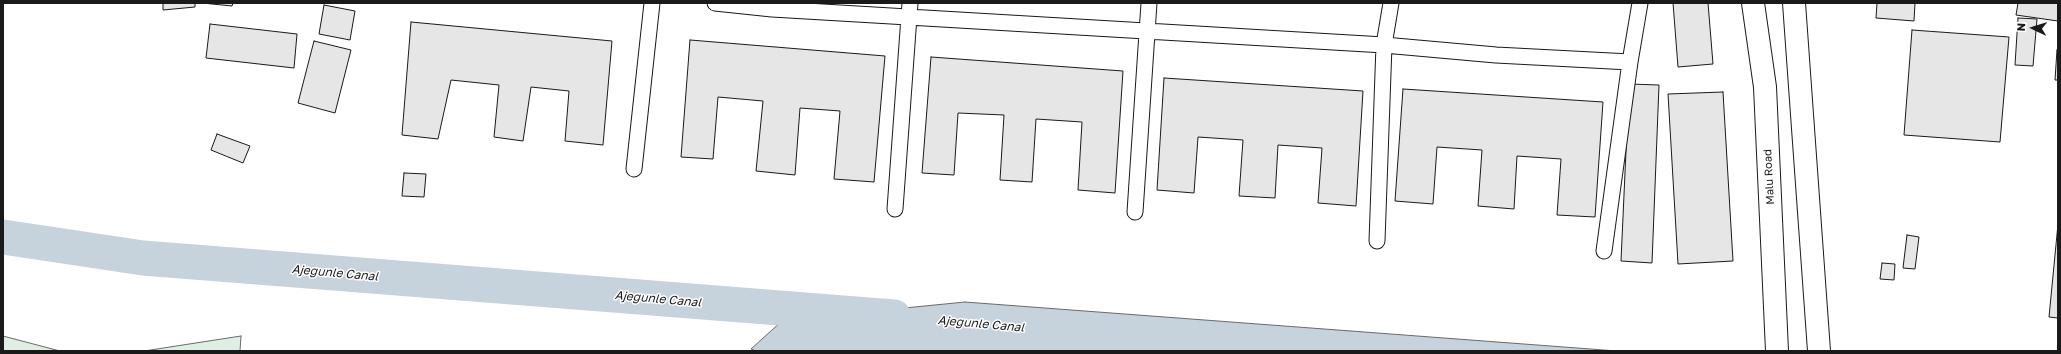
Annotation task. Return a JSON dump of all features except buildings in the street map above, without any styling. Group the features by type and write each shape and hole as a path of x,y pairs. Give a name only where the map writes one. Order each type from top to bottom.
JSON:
{"main road":[{"name":"Malu Road","path":"1753,3 1765,87 1777,340"},
{"path":"1794,3 1816,326 1819,351"}],"lane":[{"path":"634,169 652,3"},
{"path":"715,3 772,8 910,10 1148,32 1384,45 1496,55 1630,62"},
{"path":"1135,212 1149,3"},
{"path":"1377,241 1384,45 1391,3"},
{"path":"1604,251 1630,62 1640,3"},
{"path":"895,209 910,10"}],"green space":[{"path":"3,336 60,351 3,351"},
{"path":"241,336 240,351 144,351"}],"water":[{"path":"965,302 1617,351 756,351 751,349 783,320"}],"waterway":[{"name":"Ajegunle Canal","path":"3,237 143,258 894,317"}]}
